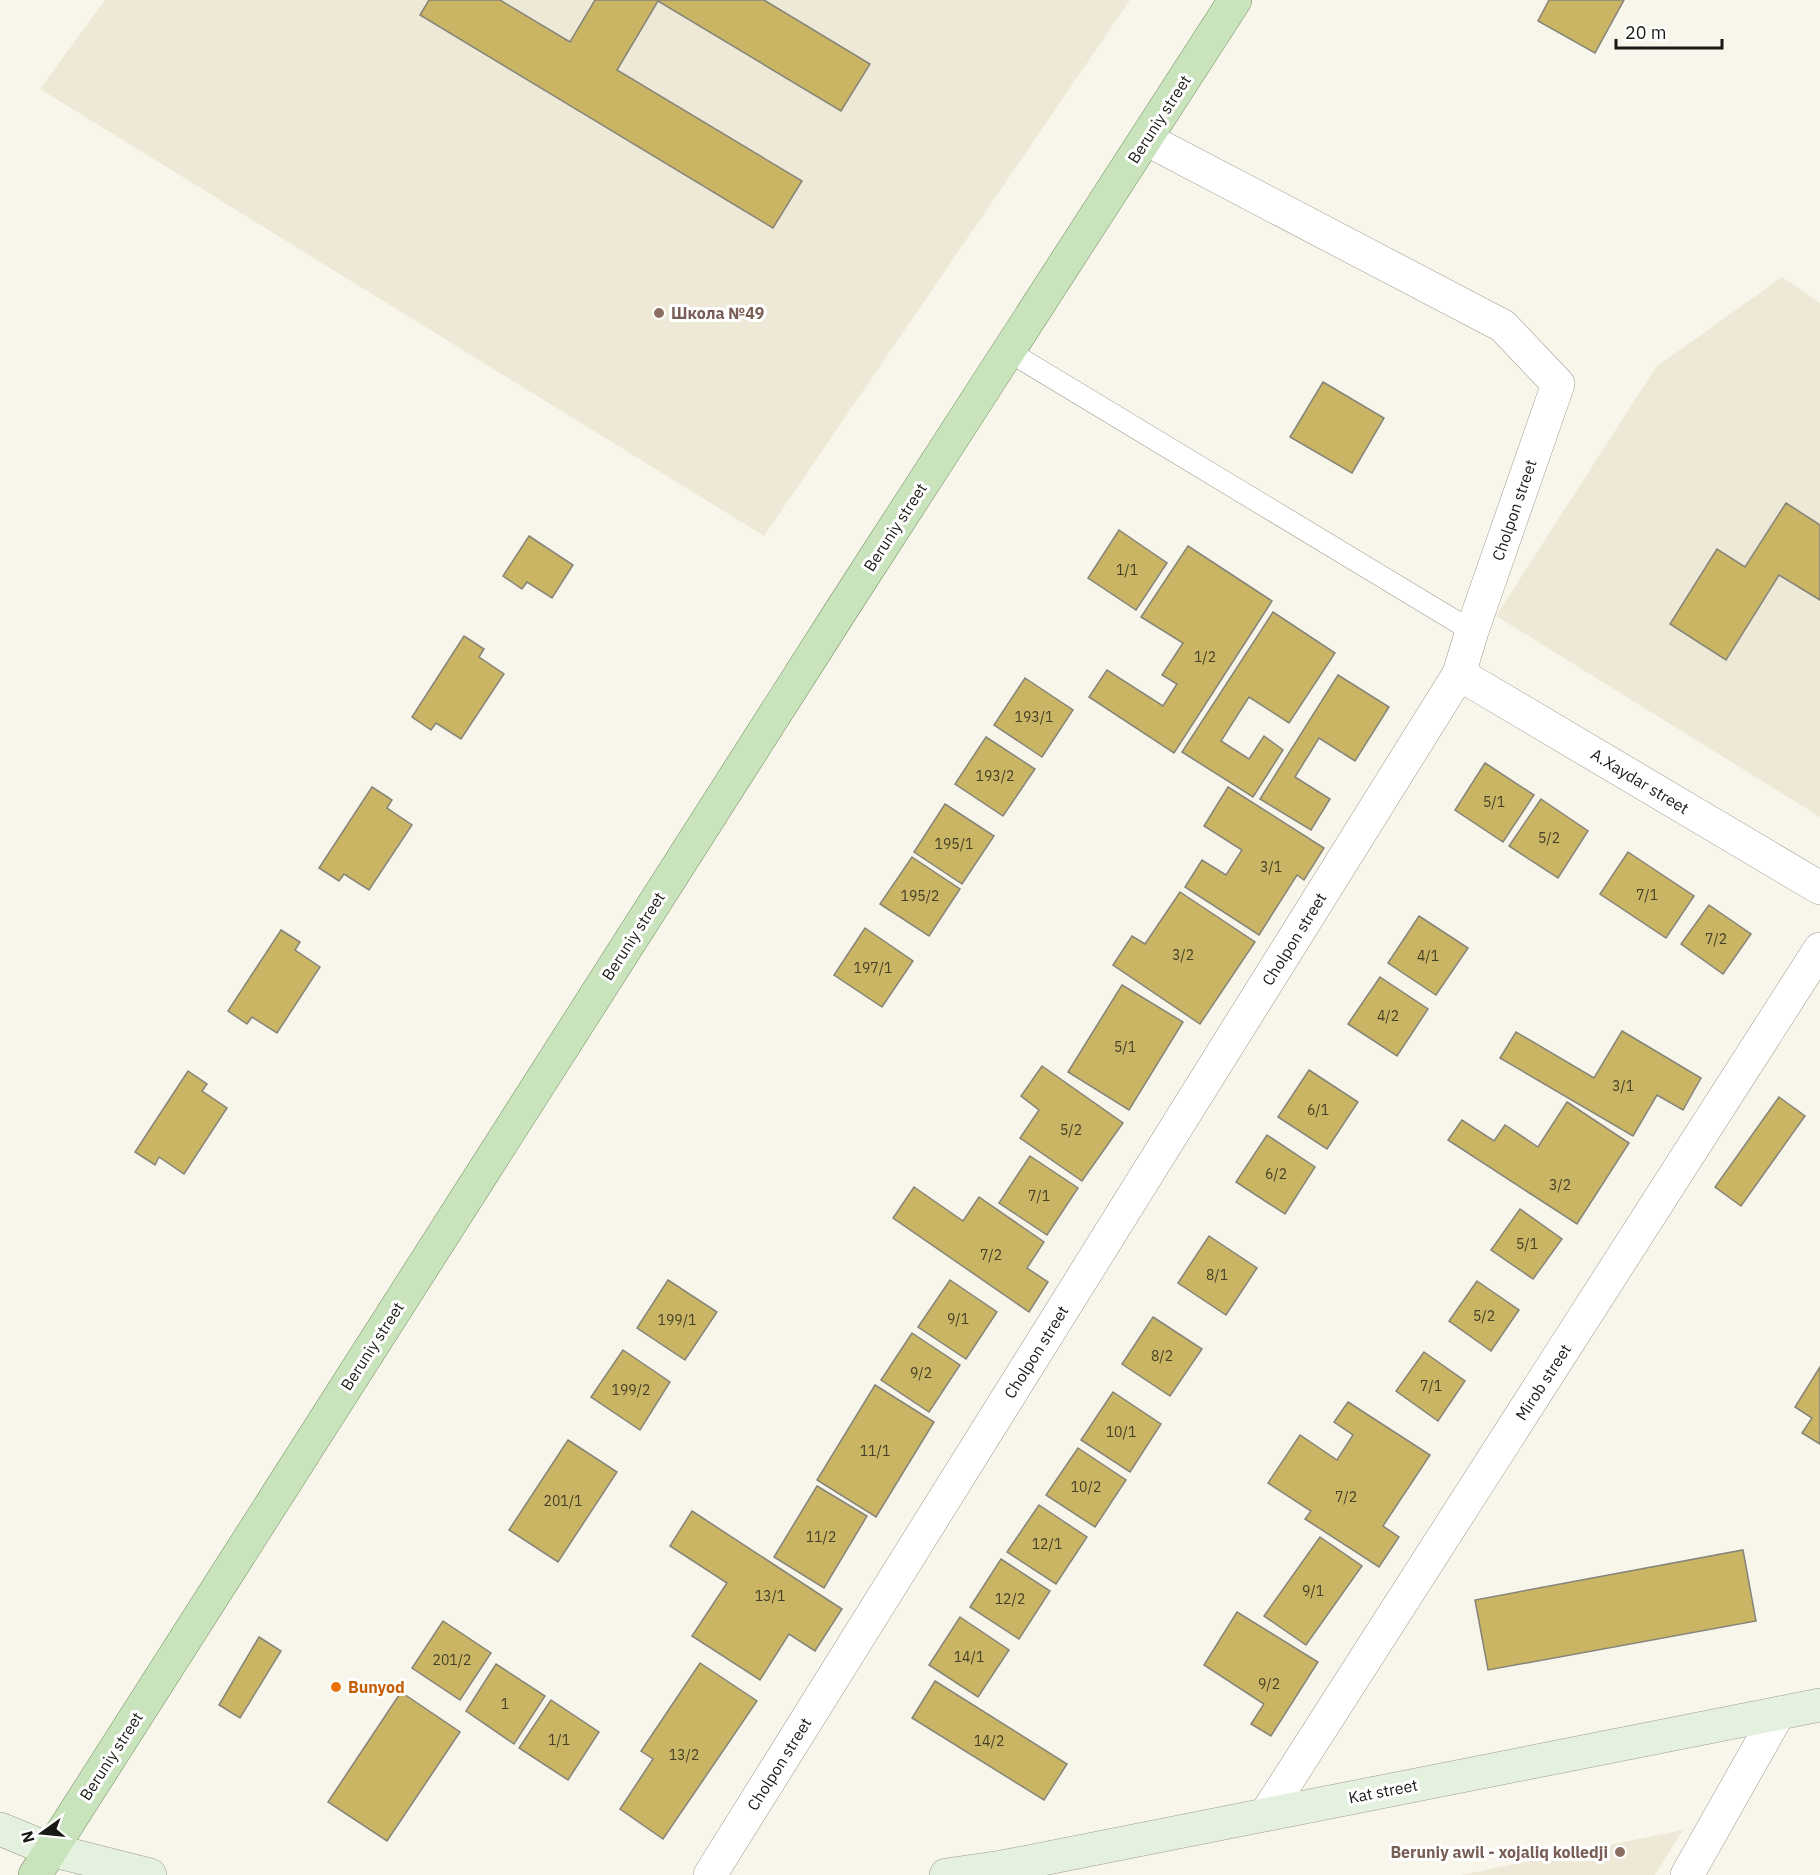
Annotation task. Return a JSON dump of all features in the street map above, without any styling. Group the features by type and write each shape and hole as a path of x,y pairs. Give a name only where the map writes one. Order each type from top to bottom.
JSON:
{"main road":[{"name":"Beruniy street","path":"43,1862 1008,351 1235,0"}],"street":[{"name":"Cholpon street","path":"710,1875 1459,674 1558,384 1503,326 1146,139"},
{"name":"A.Xaydar street","path":"1459,674 1820,888"},
{"name":"Mirob street","path":"1266,1814 1820,949"},
{"name":"Kat street","path":"946,1875 1002,1868 1820,1705"},
{"path":"1687,1875 1778,1714"},
{"path":"0,1829 43,1862 150,1875"}],"lane":[{"path":"1008,351 1472,631"}],"shaded area":[{"name":"Школа №49","path":"105,0 1130,0 764,536 40,89"},
{"path":"1782,277 1820,303 1820,817 1496,616 1656,367"},
{"name":"Beruniy awil - xojaliq kolledji","path":"1683,1830 1655,1875 1461,1875"}],"building":[{"path":"429,0 500,0 570,42 595,0 764,0 870,64 841,111 658,1 617,70 802,181 773,228 420,15"},
{"path":"1549,0 1624,0 1595,53 1538,21"},
{"path":"1323,382 1384,418 1352,473 1290,437"},
{"path":"1786,503 1820,525 1820,600 1779,575 1726,660 1670,624 1717,549 1745,567"},
{"path":"1119,530 1167,563 1136,610 1088,578"},
{"path":"529,536 573,565 552,598 527,582 522,589 503,576"},
{"path":"1188,546 1272,601 1174,753 1089,697 1107,670 1163,706 1177,684 1162,675 1183,643 1141,617"},
{"path":"1273,612 1335,653 1289,723 1249,697 1221,741 1249,759 1264,736 1283,750 1253,797 1182,752"},
{"path":"464,636 484,649 479,657 504,674 461,739 436,723 431,730 412,717"},
{"path":"1338,675 1389,707 1355,761 1319,738 1295,777 1330,799 1311,830 1260,799"},
{"path":"1025,678 1073,710 1042,757 994,725"},
{"path":"986,737 1035,769 1003,816 955,784"},
{"path":"1485,763 1534,795 1503,842 1455,810"},
{"path":"372,787 392,800 387,808 412,825 369,890 344,874 339,881 319,868"},
{"path":"1228,787 1324,848 1304,880 1297,875 1259,935 1185,887 1202,860 1226,875 1242,850 1204,826"},
{"path":"1541,799 1588,831 1558,878 1509,846"},
{"path":"945,804 994,836 962,884 914,852"},
{"path":"1628,852 1694,896 1666,938 1600,894"},
{"path":"912,857 960,889 929,936 880,904"},
{"path":"1180,892 1255,942 1200,1024 1113,965 1132,936 1145,944"},
{"path":"1709,905 1751,934 1723,974 1681,944"},
{"path":"1419,916 1468,948 1436,995 1388,963"},
{"path":"865,928 913,961 882,1007 834,975"},
{"path":"281,930 300,942 295,950 320,967 277,1033 252,1017 247,1024 228,1011"},
{"path":"1380,977 1428,1009 1397,1056 1348,1024"},
{"path":"1122,985 1183,1022 1129,1110 1068,1072"},
{"path":"1622,1031 1701,1078 1683,1110 1657,1095 1633,1136 1500,1058 1516,1032 1594,1078"},
{"path":"1042,1066 1123,1123 1082,1181 1020,1138 1039,1110 1021,1096"},
{"path":"1309,1070 1358,1102 1327,1149 1278,1117"},
{"path":"188,1071 207,1084 202,1091 227,1108 184,1174 159,1157 155,1165 135,1152"},
{"path":"1779,1097 1805,1116 1741,1206 1715,1187"},
{"path":"1567,1102 1629,1143 1577,1224 1448,1140 1462,1120 1494,1141 1505,1125 1538,1147"},
{"path":"1267,1135 1315,1167 1285,1214 1236,1182"},
{"path":"1030,1156 1078,1188 1047,1235 999,1203"},
{"path":"914,1187 963,1221 979,1197 1044,1242 1027,1268 1048,1282 1029,1312 893,1218"},
{"path":"1520,1209 1562,1239 1533,1279 1491,1250"},
{"path":"1209,1236 1257,1268 1226,1315 1178,1283"},
{"path":"668,1280 717,1312 685,1360 637,1328"},
{"path":"950,1280 997,1312 966,1359 918,1327"},
{"path":"1477,1281 1519,1310 1491,1351 1449,1321"},
{"path":"1153,1317 1202,1349 1170,1396 1122,1364"},
{"path":"912,1333 960,1365 929,1412 881,1380"},
{"path":"623,1350 670,1382 640,1430 591,1397"},
{"path":"1424,1352 1465,1381 1438,1421 1396,1391"},
{"path":"1820,1367 1820,1444 1802,1433 1812,1418 1795,1407"},
{"path":"875,1385 934,1422 876,1517 817,1480"},
{"path":"1113,1392 1161,1424 1130,1472 1081,1440"},
{"path":"1348,1402 1430,1455 1383,1526 1399,1537 1379,1567 1305,1519 1311,1511 1268,1483 1300,1435 1337,1460 1353,1435 1334,1422"},
{"path":"568,1440 617,1472 558,1562 509,1530"},
{"path":"1078,1448 1126,1480 1095,1527 1046,1495"},
{"path":"817,1486 867,1516 824,1588 774,1557"},
{"path":"1039,1505 1087,1537 1056,1584 1007,1552"},
{"path":"692,1511 842,1609 815,1651 789,1634 760,1680 692,1636 727,1583 670,1546"},
{"path":"1320,1537 1362,1566 1306,1645 1264,1616"},
{"path":"1743,1550 1756,1621 1488,1670 1475,1600"},
{"path":"1001,1559 1050,1591 1019,1639 970,1607"},
{"path":"1237,1612 1318,1662 1271,1736 1251,1724 1264,1704 1204,1665"},
{"path":"960,1617 1009,1650 978,1697 929,1665"},
{"path":"443,1621 491,1653 460,1700 412,1668"},
{"path":"259,1637 281,1651 240,1718 219,1705"},
{"path":"700,1663 757,1701 663,1839 620,1809 653,1759 641,1751"},
{"path":"496,1664 545,1696 514,1744 466,1711"},
{"path":"935,1681 1067,1764 1044,1800 912,1718"},
{"path":"401,1692 460,1732 387,1841 328,1802"},
{"path":"551,1700 599,1732 568,1780 519,1748"}],"place":[{"name":"Школа №49","path":"659,313"},
{"name":"Bunyod","path":"336,1687"},
{"name":"Beruniy awil - xojaliq kolledji","path":"1620,1852"}]}
